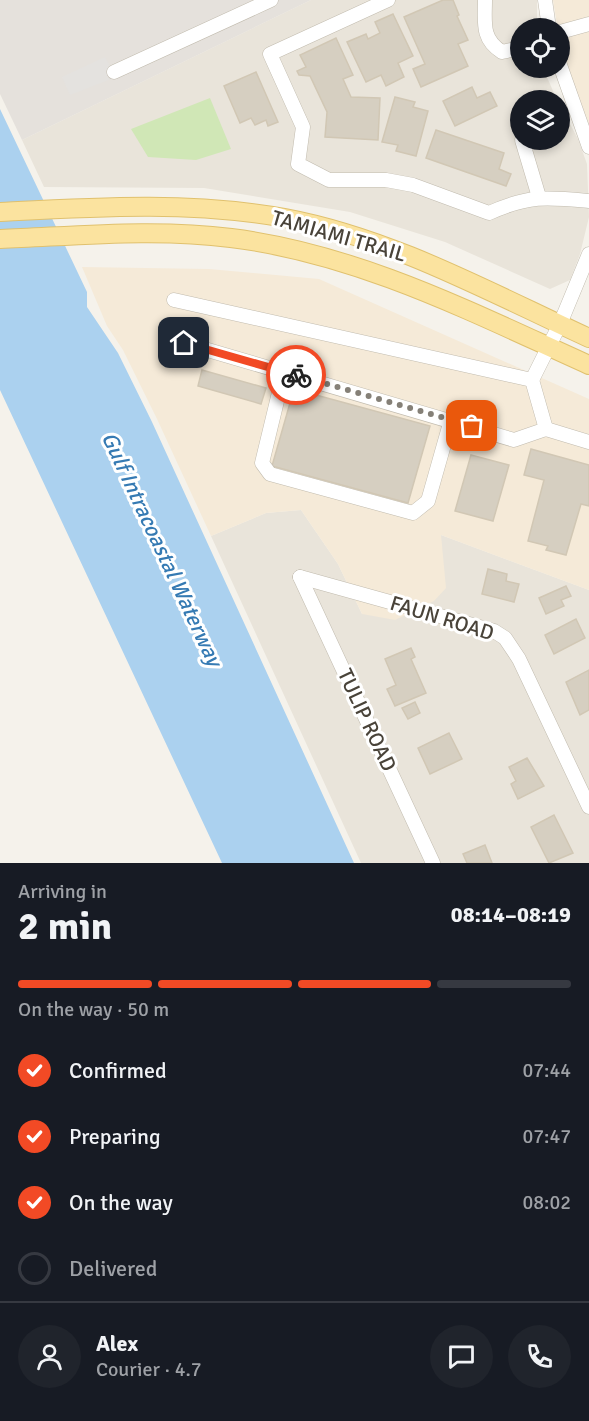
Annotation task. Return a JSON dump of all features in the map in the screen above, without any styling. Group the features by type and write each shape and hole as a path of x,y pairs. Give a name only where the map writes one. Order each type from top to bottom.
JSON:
{"main road":[{"name":"TAMIAMI TRAIL","path":"0,212 119,206 220,209 315,225 418,259 589,338"},
{"name":"TAMIAMI TRAIL","path":"0,239 156,233 230,237 337,259 405,284 589,365"}],"street":[{"path":"114,72 272,0"},
{"path":"388,0 270,54 303,127 298,164 329,180 386,180 413,185 489,213 513,202 539,196 589,201"},
{"path":"485,0 486,31 490,45 502,52 510,50"},
{"path":"545,0 548,18"},
{"path":"570,29 589,24"},
{"path":"565,78 589,147"},
{"path":"525,150 539,196"},
{"path":"546,429 532,380 560,324 589,254"},
{"path":"174,300 532,380"},
{"path":"184,343 514,440 546,429 589,442"},
{"path":"284,372 262,463 270,474 413,513 428,501 451,420"},
{"name":"FAUN ROAD","path":"300,577 494,631 505,638 519,659 589,807"},
{"name":"TULIP ROAD","path":"300,577 433,863"}],"shaded area":[{"path":"0,0 311,0 22,140 0,94"},
{"path":"311,0 537,0 537,18 510,18 510,78 547,78 553,90 510,90 510,150 570,150 570,124 587,164 589,217 580,254 570,280 550,289 445,242 350,212 204,188 44,187 22,140"},
{"path":"553,0 589,0 589,125 570,73 570,18 556,18"},
{"path":"105,57 116,77 70,95 62,77"},
{"path":"82,267 209,269 319,279 589,399 589,590 441,535 446,588 434,601 395,620 362,614 338,564 301,510 266,513 211,536 123,350 107,326"},
{"path":"301,510 338,564 362,614 441,535 589,590 589,863 361,863 211,536 266,513"}],"green space":[{"path":"210,98 231,149 196,160 148,157 131,129"}],"water":[{"name":"Gulf Intracoastal Waterway","path":"0,109 87,292 87,307 118,353 152,422 354,863 222,863 0,390"}],"building":[{"path":"443,0 453,0 459,15 457,16 468,40 458,44 468,66 421,87 413,69 425,64 404,17"},
{"path":"393,14 413,56 398,63 404,77 386,86 381,75 366,82 347,42 366,34 368,39 380,33 375,22"},
{"path":"336,38 353,75 343,79 351,97 380,98 378,140 325,137 327,112 310,76 299,75 297,71 306,67 300,55"},
{"path":"256,72 278,122 268,126 266,120 255,125 251,118 240,123 224,86"},
{"path":"472,87 477,98 490,92 497,106 455,126 443,101"},
{"path":"395,97 415,102 413,107 428,111 416,156 396,151 398,145 382,142"},
{"path":"436,130 504,153 499,169 511,174 506,186 426,158"},
{"path":"202,370 266,388 261,404 198,386"},
{"path":"294,389 430,426 408,503 272,466"},
{"path":"531,449 589,465 589,506 581,504 566,555 546,550 548,546 528,541 544,480 524,475"},
{"path":"471,455 509,465 493,521 455,511"},
{"path":"488,569 507,574 506,581 519,584 514,602 482,594"},
{"path":"566,586 571,596 561,600 564,606 546,614 539,598"},
{"path":"576,619 585,638 554,654 545,635"},
{"path":"411,648 415,657 411,659 426,693 395,706 387,689 396,685 385,659"},
{"path":"589,670 589,710 580,715 566,682"},
{"path":"415,702 420,713 408,719 402,708"},
{"path":"449,733 462,759 430,774 418,748"},
{"path":"527,758 544,786 518,799 511,784 516,781 509,767"},
{"path":"554,815 573,853 549,863 531,827"},
{"path":"485,845 492,863 467,863 463,854"}],"way so far":[{"path":"296,375 472,426"}],"route":[{"path":"184,343 296,375"}]}
